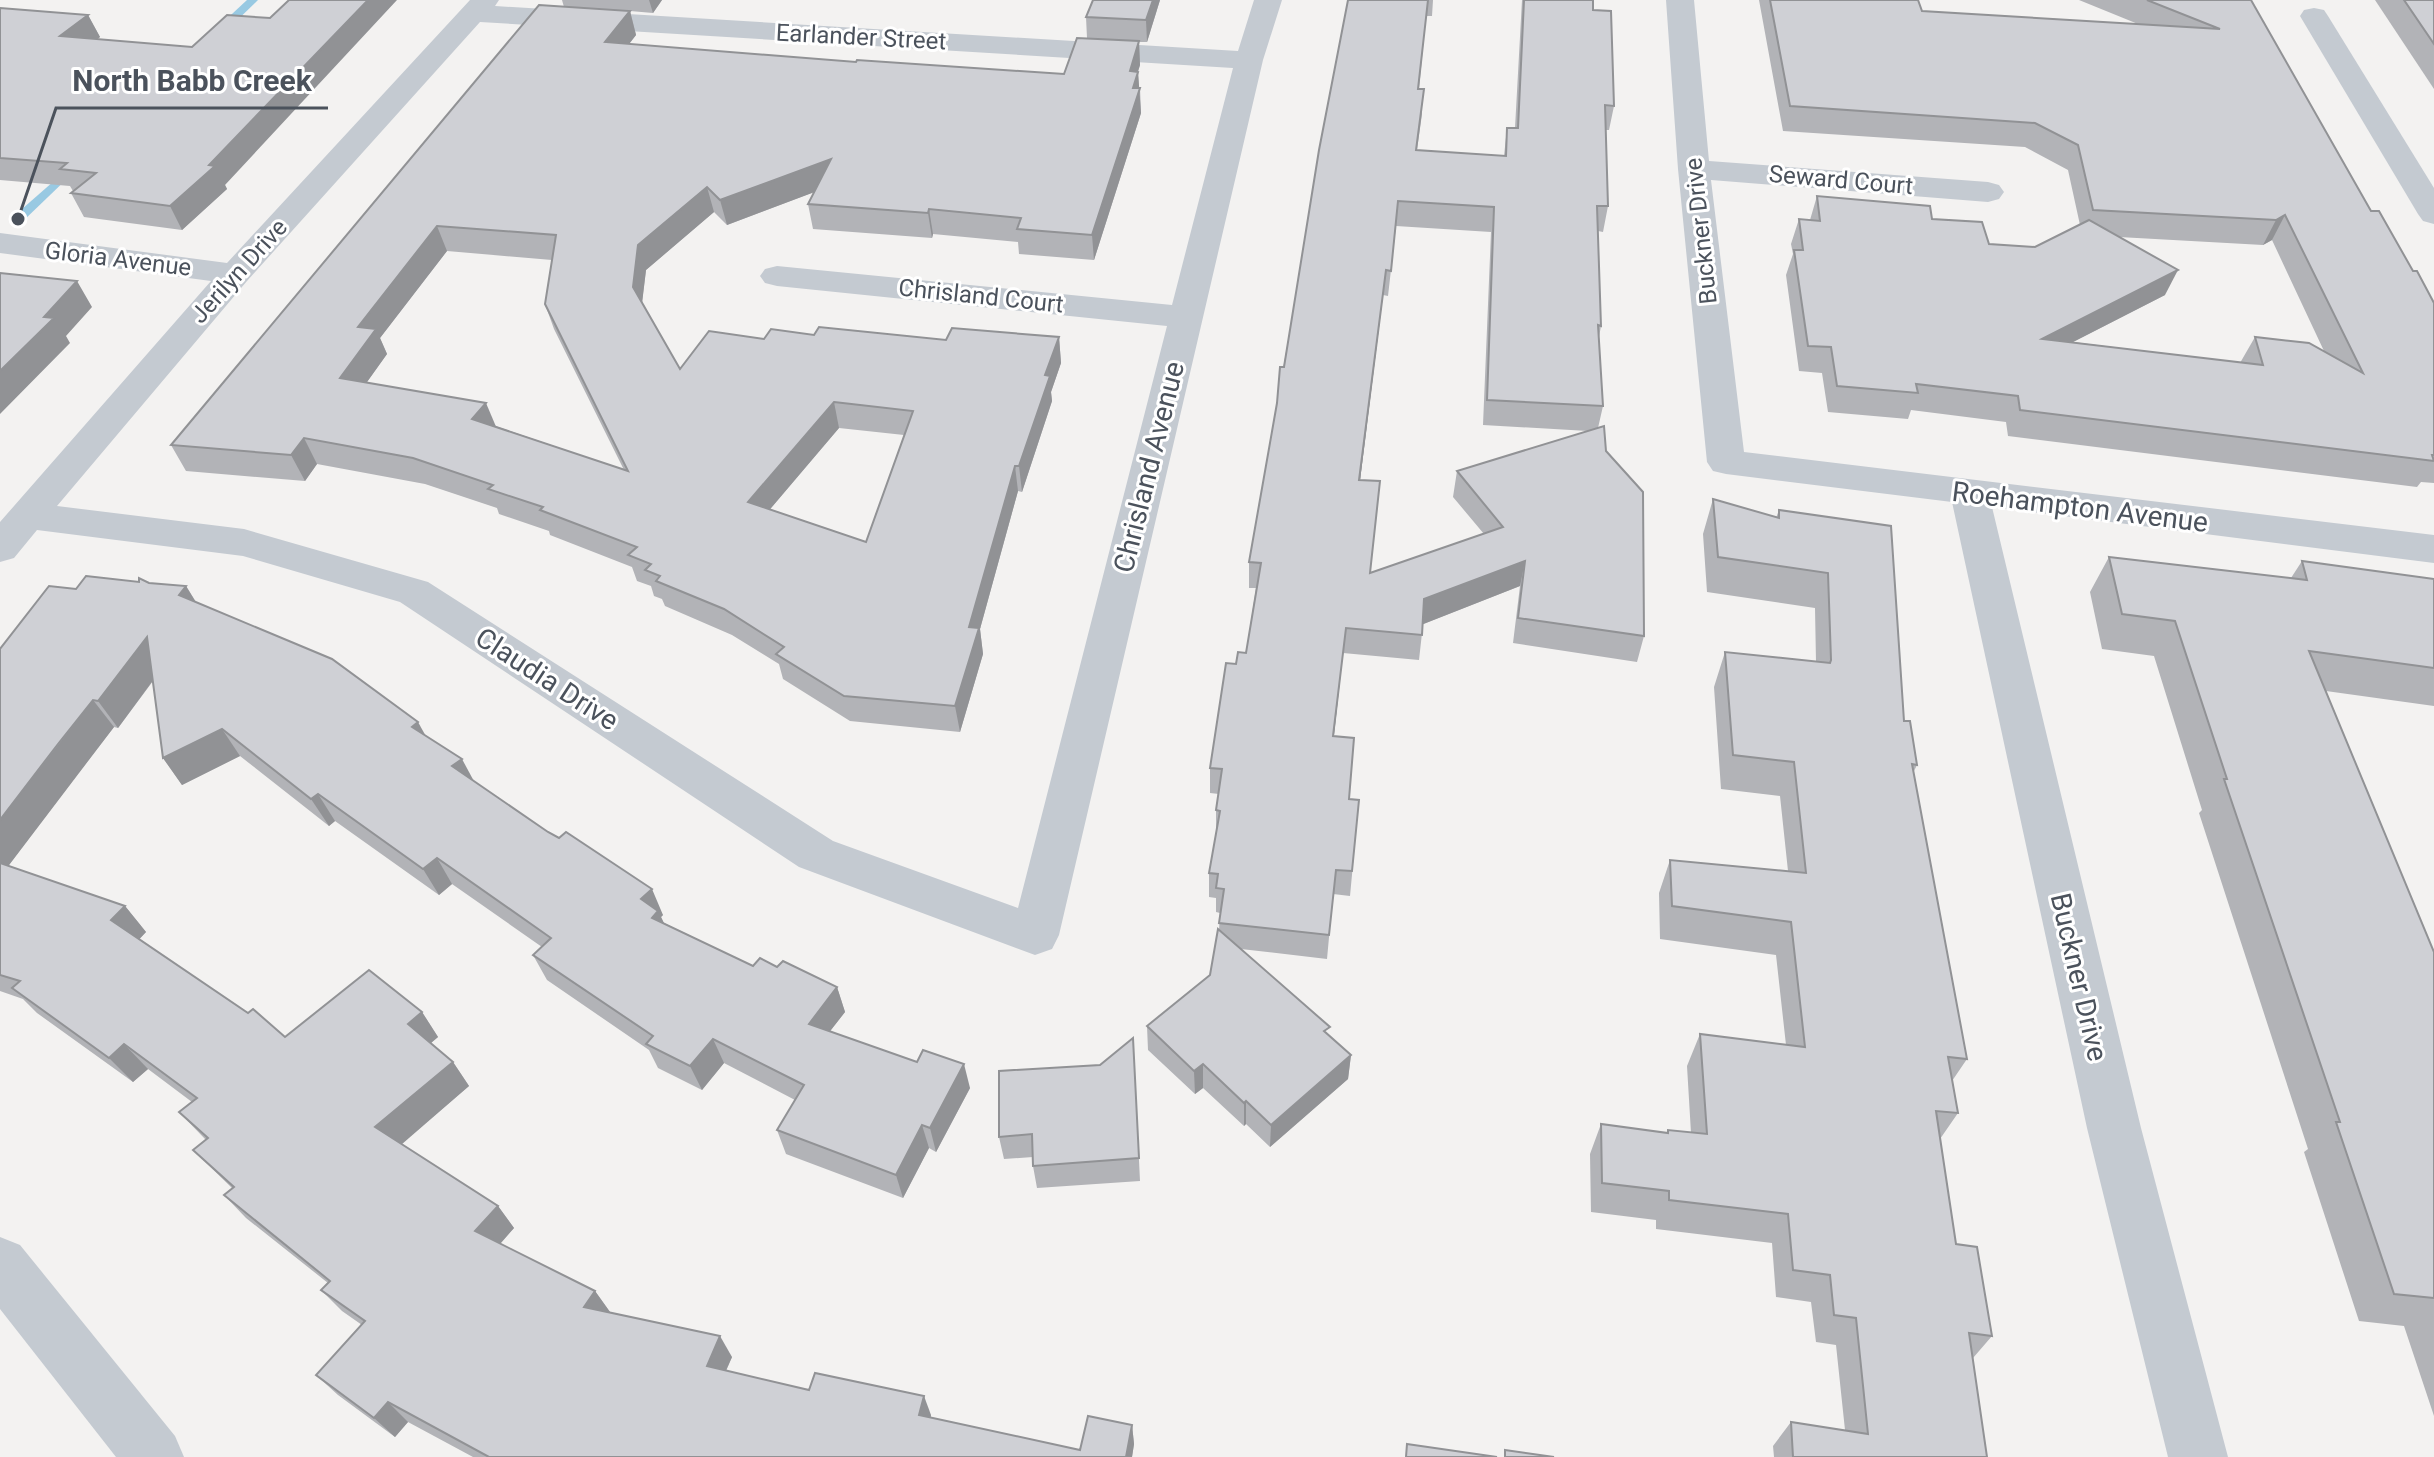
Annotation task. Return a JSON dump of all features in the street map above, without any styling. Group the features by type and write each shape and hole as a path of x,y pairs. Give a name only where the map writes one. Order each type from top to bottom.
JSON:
{"street":[{"name":"Chrisland Avenue","path":"1035,935 1249,60 1268,0"},
{"name":"Buckner Drive","path":"1680,0 1694,169 1726,462"},
{"name":"Earlander Street","path":"479,7 1249,60"},
{"name":"Jerilyn Drive","path":"0,548 235,274 479,7"},
{"path":"2314,16 2434,214"},
{"name":"Seward Court","path":"1694,169 1988,192"},
{"name":"Gloria Avenue","path":"0,243 235,274"},
{"name":"Chrisland Court","path":"777,276 1185,317"},
{"name":"Roehampton Avenue","path":"1726,462 2434,549"},
{"name":"Buckner Drive","path":"1969,494 2114,1128 2198,1457"},
{"name":"Claudia Drive","path":"28,516 244,543 414,592 816,854 1035,935"},
{"path":"0,1264 154,1457"}],"building":[{"path":"289,0 368,0 209,165 215,166 170,206 71,193 96,173 60,169 67,163 0,158 0,8 88,15 60,36 192,47 227,15 270,18"},
{"path":"1093,0 1153,0 1146,20 1086,17"},
{"path":"1348,0 1428,0 1418,89 1424,89 1416,150 1506,156 1507,128 1518,128 1524,0 1593,0 1593,10 1611,11 1614,106 1605,105 1608,206 1597,206 1601,326 1598,325 1603,406 1487,400 1494,207 1398,201 1391,271 1386,270 1359,480 1380,481 1370,573 1503,527 1457,471 1604,426 1606,451 1643,492 1644,636 1518,618 1525,561 1424,599 1422,635 1346,628 1333,736 1354,738 1349,799 1359,800 1352,871 1336,870 1329,935 1219,923 1224,889 1216,888 1218,874 1209,873 1220,811 1216,810 1222,769 1210,768 1226,663 1236,664 1238,652 1246,653 1261,563 1249,562 1277,403 1280,367 1284,367 1319,150"},
{"path":"1770,0 1918,0 1922,11 2220,29 2147,0 2251,0 2371,211 2379,211 2434,303 2434,461 2020,410 2018,396 1916,384 1918,393 1837,386 1831,347 1808,346 1794,250 1803,250 1799,219 1820,221 1817,196 1930,206 1932,219 1982,222 1989,244 2035,247 2089,220 2178,270 2042,339 2263,365 2255,337 2309,343 2363,373 2285,215 2276,220 2093,210 2078,145 2035,123 1790,106"},
{"path":"2404,0 2434,0 2434,44"},
{"path":"539,5 630,11 605,42 856,62 1064,74 1077,38 1139,41 1130,71 1138,72 1133,88 1140,88 1092,235 1017,229 1021,218 929,209 928,213 808,204 831,159 720,200 707,187 638,245 633,287 680,369 709,331 764,339 771,329 814,335 819,327 946,340 952,328 1059,337 1045,375 1050,376 1019,466 1015,466 969,627 979,628 955,706 844,696 776,654 784,647 724,609 656,581 660,576 645,570 651,564 628,555 637,547 540,510 543,507 488,489 493,485 413,458 304,438 291,455 171,445","holes":["437,226 556,235 545,304 628,471 472,419 486,403 340,378 376,329 358,327","834,402 913,411 866,542 748,502"]},
{"path":"0,273 77,281 44,317 54,318 0,371"},
{"path":"1713,499 1779,518 1779,510 1891,526 1904,721 1910,721 1917,765 1912,764 1967,1059 1948,1057 1958,1113 1936,1111 1956,1244 1977,1247 1992,1336 1969,1333 1987,1457 1793,1457 1791,1422 1868,1434 1856,1318 1834,1315 1830,1275 1793,1270 1788,1214 1669,1200 1669,1191 1602,1183 1601,1124 1668,1133 1668,1130 1707,1134 1700,1034 1805,1047 1791,922 1672,906 1670,860 1806,873 1794,762 1733,755 1725,652 1830,663 1831,660 1828,573 1718,557"},
{"path":"2109,557 2307,580 2302,561 2434,579 2434,668 2309,651 2434,952 2434,1298 2394,1294 2175,621 2122,614"},
{"path":"86,576 139,582 139,578 149,583 186,586 179,595 332,659 418,722 412,727 462,759 452,766 548,832 559,838 566,832 652,889 641,899 658,911 652,918 753,966 760,958 777,967 783,961 837,987 809,1024 917,1062 923,1050 964,1064 930,1128 922,1125 896,1175 777,1130 804,1085 713,1039 690,1066 646,1044 653,1036 533,955 551,938 437,858 423,869 318,794 311,799 222,729 163,758 147,637 98,701 93,700 0,820 0,649 49,586 76,589"},
{"path":"0,863 125,906 111,920 248,1013 253,1009 285,1037 369,970 422,1012 408,1024 453,1062 375,1127 498,1206 475,1231 595,1291 584,1307 720,1336 707,1366 809,1390 815,1373 924,1396 919,1415 1080,1450 1088,1416 1132,1425 1126,1457 489,1457 388,1402 374,1418 316,1375 365,1321 321,1290 330,1281 224,1195 234,1187 193,1150 208,1138 179,1112 197,1098 124,1044 109,1058 12,988 20,981 0,975"},
{"path":"1218,929 1330,1027 1324,1031 1351,1055 1271,1125 1203,1064 1194,1071 1147,1026 1210,975"},
{"path":"1133,1038 1139,1158 1033,1166 1032,1134 999,1137 999,1071 1100,1065"},
{"path":"1407,1444 1497,1457 1406,1457"},
{"path":"1505,1450 1554,1457 1505,1457"}],"waterway":[{"path":"222,29 253,0"},
{"path":"18,219 70,170"}],"place":[{"name":"North Babb Creek","path":"18,219"}]}
